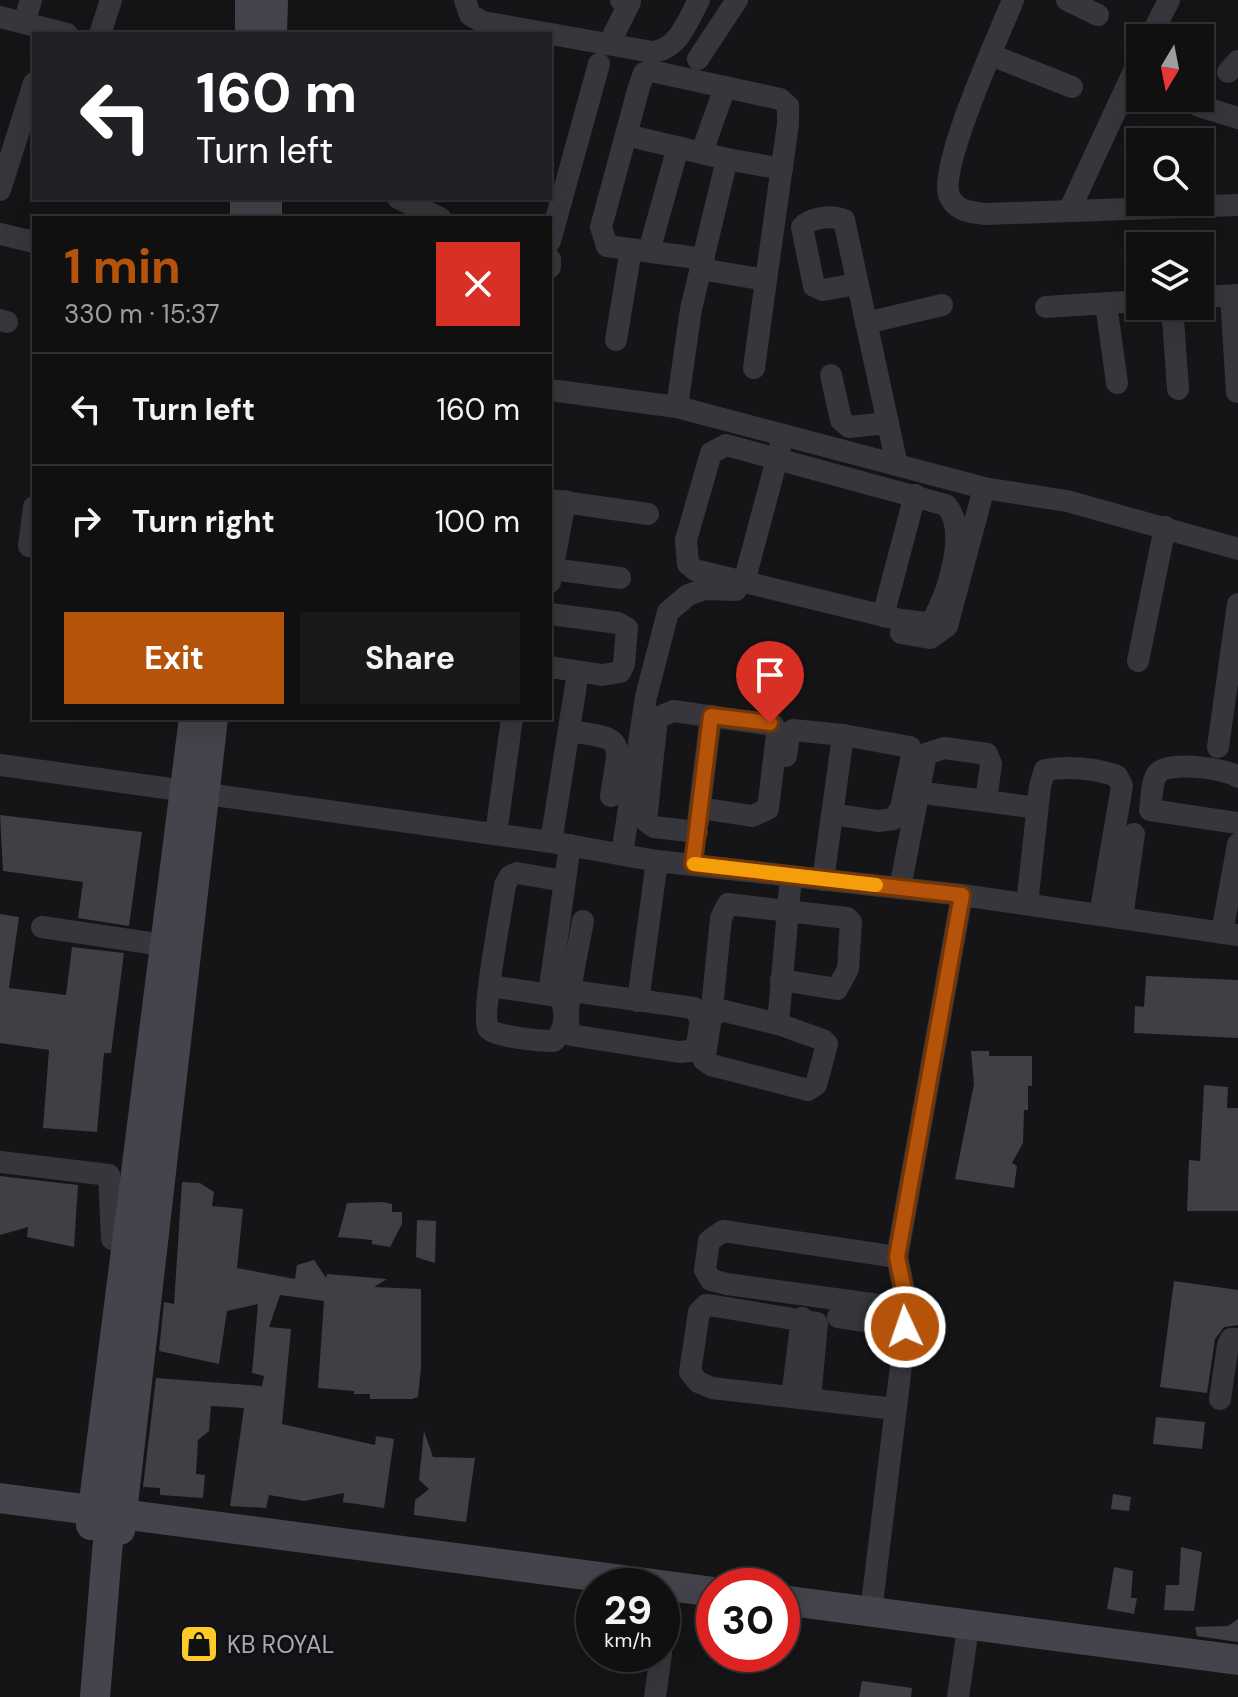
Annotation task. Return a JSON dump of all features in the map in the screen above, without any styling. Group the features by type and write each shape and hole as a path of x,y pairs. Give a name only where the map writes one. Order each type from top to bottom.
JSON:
{"street":[{"path":"24,23 31,0"},
{"path":"101,32 111,0"},
{"path":"250,0 250,32"},
{"path":"272,32 273,0"},
{"path":"465,0 470,15 483,22 521,32"},
{"path":"552,40 604,54 666,51 699,0"},
{"path":"698,59 737,0"},
{"path":"1013,0 949,174 948,192 954,204 963,211 985,214 1238,205"},
{"path":"1067,0 1098,15"},
{"path":"1157,24 1169,0"},
{"path":"552,234 604,54 628,1"},
{"path":"0,17 53,32"},
{"path":"991,55 1072,87"},
{"path":"754,368 782,169 788,106 780,99 651,71 644,73 601,227 607,246 640,250 766,280"},
{"path":"702,152 725,87"},
{"path":"1069,211 1126,88"},
{"path":"0,190 32,89"},
{"path":"1214,111 1238,118"},
{"path":"626,135 782,169"},
{"path":"616,340 640,250 678,147"},
{"path":"677,407 702,264 727,159"},
{"path":"402,200 436,216"},
{"path":"0,234 32,242"},
{"path":"857,284 897,465"},
{"path":"1214,296 1234,295 1237,392"},
{"path":"1046,307 1126,302"},
{"path":"1106,304 1117,383"},
{"path":"866,323 942,305"},
{"path":"1173,320 1178,389"},
{"path":"831,375 841,420 849,427 888,423"},
{"path":"552,390 677,407 984,488 1067,501 1238,549"},
{"path":"744,582 783,437"},
{"path":"726,445 777,459 937,501 954,515 957,545 933,620 913,623 695,570 685,555 686,540 708,463 717,447 726,445"},
{"path":"622,854 646,697 668,612 688,595 726,588 930,638 947,626 953,616 984,488"},
{"path":"883,616 915,495"},
{"path":"552,562 557,500 648,514"},
{"path":"29,546 32,523"},
{"path":"1138,661 1165,527"},
{"path":"552,575 620,578"},
{"path":"1218,747 1238,604"},
{"path":"552,614 618,623 627,628 624,664 620,672 602,675 552,667"},
{"path":"549,994 564,881 561,843 569,731 578,672"},
{"path":"697,832 654,827 646,821 657,718 664,713 773,725 777,734 768,809 763,814 752,816 700,808"},
{"path":"693,864 711,716"},
{"path":"107,1522 194,790 194,720"},
{"path":"95,1697 126,1242 118,1167 194,790 212,720"},
{"path":"496,834 512,720"},
{"path":"778,825 789,733 800,729 910,747 912,755 901,808 893,819 878,821 832,814"},
{"path":"569,731 610,736 616,741 611,796"},
{"path":"823,880 843,735"},
{"path":"900,888 916,792 926,754 955,749 987,754 991,764 986,801"},
{"path":"0,765 561,843 657,861 962,895 1230,934 1238,844"},
{"path":"1238,777 1174,765 1160,770 1139,809 1238,823"},
{"path":"1027,904 1037,808 1045,770 1062,767 1117,776 1122,786 1111,916"},
{"path":"916,792 1037,808"},
{"path":"1111,916 1134,834"},
{"path":"638,1001 657,861"},
{"path":"490,986 558,996 565,1010 560,1035 554,1041 544,1041 493,1033 487,1026 486,1016 490,986 505,885 510,876 517,873 564,881"},
{"path":"778,1024 791,876"},
{"path":"871,1612 907,1318 897,1257 962,895"},
{"path":"711,1018 720,1010 729,1011 778,1024 827,1044 816,1085 808,1090 711,1065 704,1060 724,908 728,904 847,918 853,932 848,969 837,989 781,980"},
{"path":"572,991 694,1008 701,1020 697,1044 691,1051 679,1052 580,1040 571,1035 567,1028 572,991 583,921"},
{"path":"42,927 163,945"},
{"path":"0,1146 118,1167"},
{"path":"0,1162 118,1167"},
{"path":"897,1257 723,1231 709,1241 705,1270 711,1280 727,1284 907,1318"},
{"path":"801,1398 817,1323 802,1318 706,1305 699,1312 690,1372 698,1382 712,1388 895,1409"},
{"path":"838,1317 907,1318"},
{"path":"1220,1399 1228,1345 1231,1339 1238,1339"},
{"path":"0,1498 107,1522 576,1590"},
{"path":"0,1513 107,1522 576,1585"},
{"path":"800,1602 1238,1660"},
{"path":"800,1620 1238,1677"},
{"path":"958,1697 966,1642"},
{"path":"655,1697 658,1672"}],"building":[{"path":"0,815 142,832 129,926 78,918 83,882 3,871"},
{"path":"0,914 19,917 9,988 66,995 72,947 124,953 111,1053 104,1053 97,1132 43,1128 49,1050 0,1043"},
{"path":"1146,976 1238,980 1238,1038 1134,1033 1135,1006 1144,1007"},
{"path":"971,1051 989,1051 989,1056 1032,1056 1032,1086 1028,1086 1028,1110 1024,1110 1023,1143 1012,1163 1017,1166 1014,1188 955,1179 974,1084"},
{"path":"1204,1085 1228,1087 1227,1108 1238,1108 1238,1211 1187,1211 1189,1160 1200,1161"},
{"path":"0,1176 78,1185 74,1247 27,1237 28,1227 0,1235"},
{"path":"182,1182 200,1183 214,1192 212,1206 243,1209 237,1268 295,1279 297,1265 314,1260 326,1278 327,1274 387,1279 374,1287 421,1289 421,1367 418,1397 412,1399 370,1399 370,1394 318,1388 324,1301 280,1295 269,1327 291,1329 282,1424 375,1445 376,1436 394,1439 384,1508 343,1502 344,1493 304,1501 269,1495 266,1508 230,1506 244,1408 211,1406 209,1431 198,1440 196,1474 205,1475 203,1498 160,1495 160,1488 143,1487 156,1378 262,1386 264,1376 252,1373 258,1304 227,1311 219,1364 159,1351 164,1302 174,1304"},
{"path":"347,1203 392,1204 392,1212 402,1212 402,1224 390,1247 372,1244 372,1240 338,1237"},
{"path":"417,1220 436,1221 435,1263 416,1257"},
{"path":"1174,1281 1238,1290 1238,1325 1224,1327 1215,1339 1207,1393 1160,1387"},
{"path":"1156,1417 1205,1422 1202,1449 1153,1444"},
{"path":"424,1431 433,1457 475,1458 466,1522 414,1515 415,1500 429,1489 419,1480"},
{"path":"1113,1494 1131,1497 1129,1511 1111,1509"},
{"path":"1181,1547 1202,1552 1194,1611 1164,1610 1166,1585 1179,1585"},
{"path":"1114,1567 1133,1571 1131,1598 1137,1598 1134,1614 1107,1609"},
{"path":"1238,1619 1238,1642 1197,1636 1195,1627 1228,1626"},
{"path":"862,1681 912,1688 911,1697 859,1697"}],"slow traffic":[{"path":"694,864 876,885"}],"place":[{"name":"KB ROYAL","path":"199,1644"}],"route":[{"path":"770,723 711,716 693,864 962,895 897,1257 908,1309 905,1327"}]}
